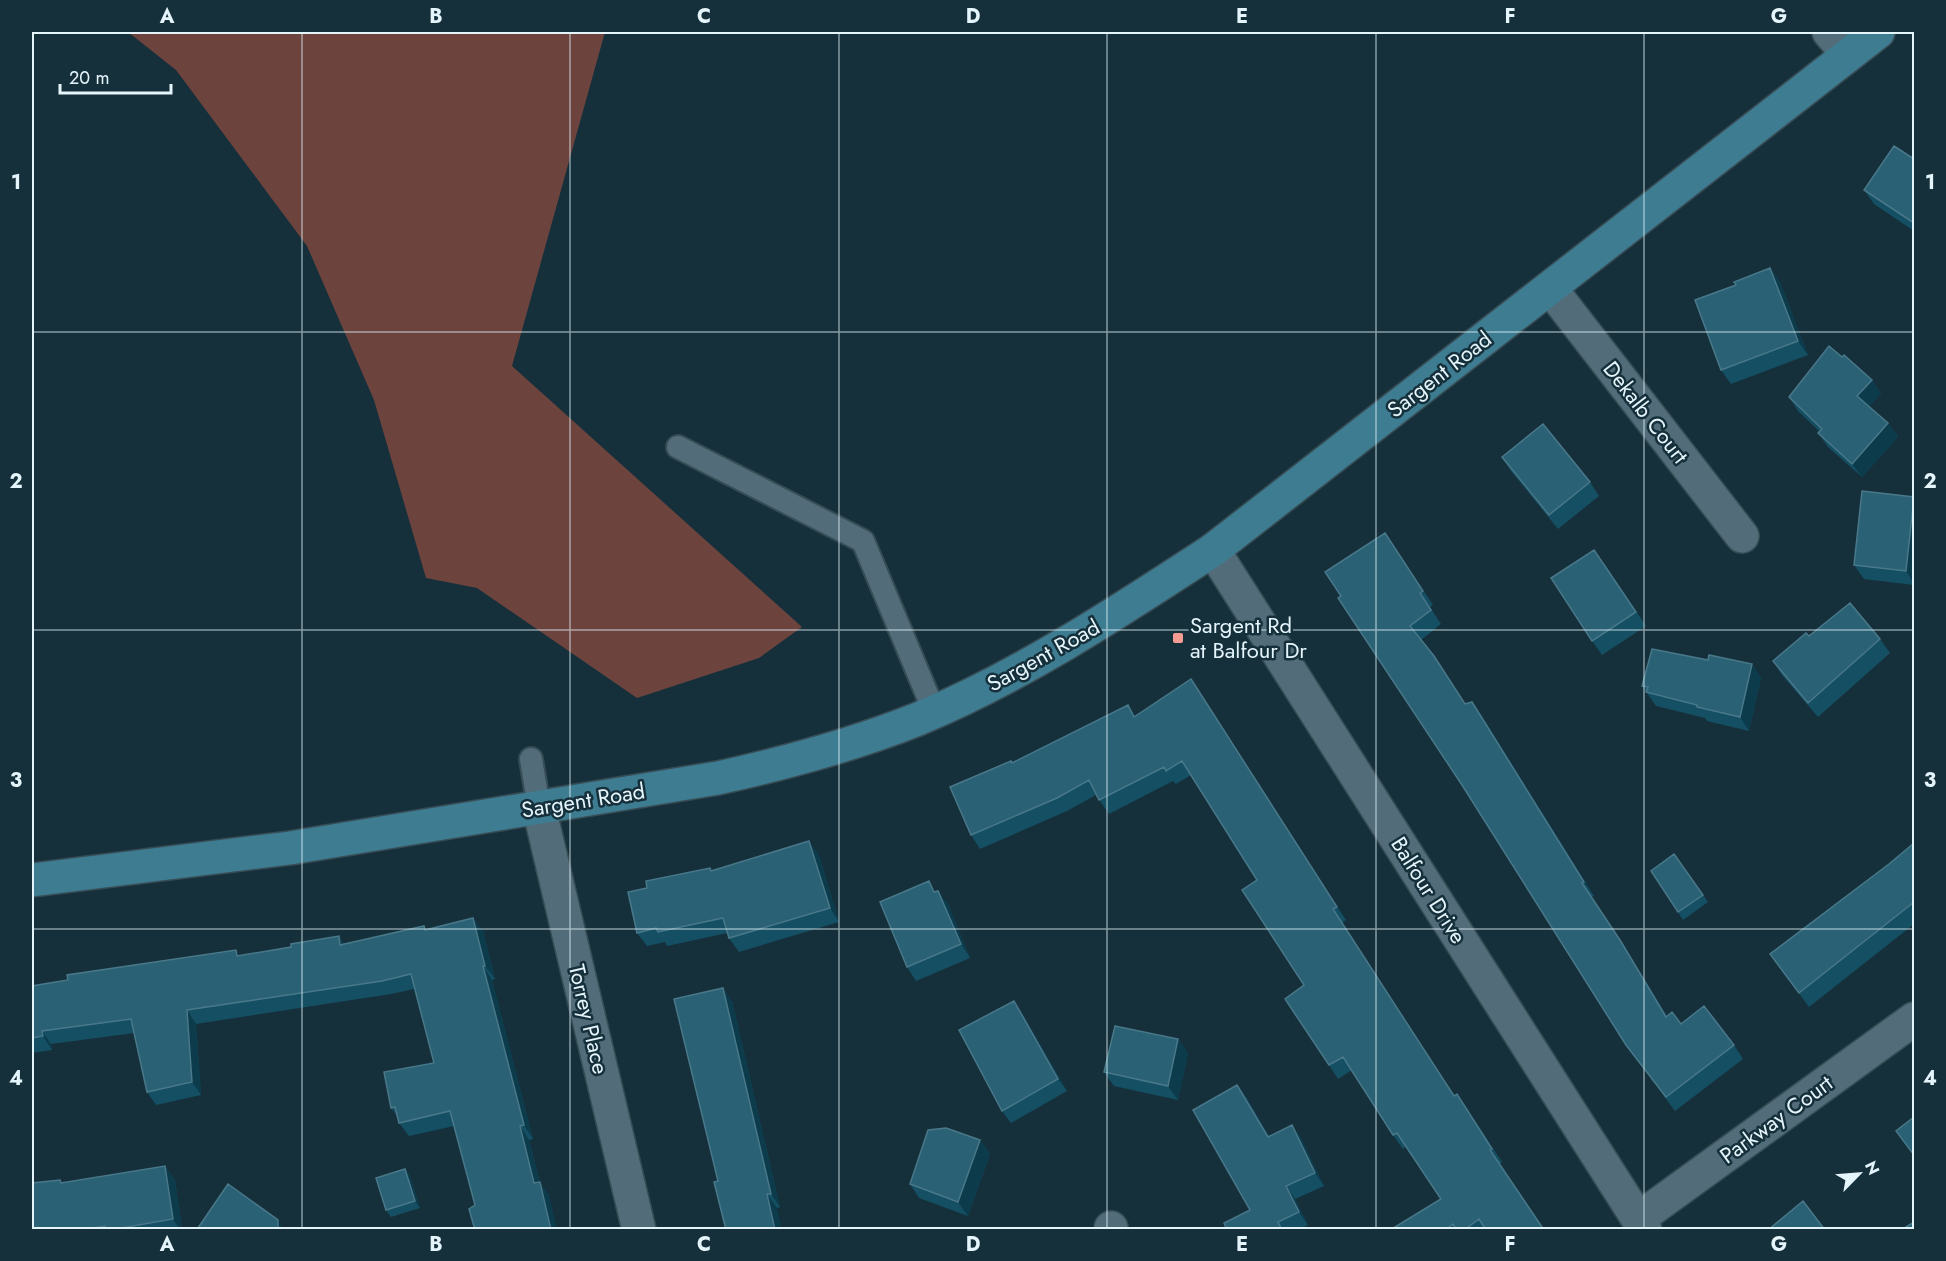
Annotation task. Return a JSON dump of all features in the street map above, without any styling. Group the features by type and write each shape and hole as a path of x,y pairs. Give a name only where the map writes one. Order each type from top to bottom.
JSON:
{"main road":[{"name":"Sargent Road","path":"32,880 290,848 718,778 850,744 934,711 1049,654 1118,613 1213,550 1550,288 1838,43 1875,32"}],"street":[{"name":"Dekalb Court","path":"1550,288 1742,536"},
{"name":"Balfour Drive","path":"1213,550 1641,1224"},
{"name":"Torrey Place","path":"539,808 639,1230"},
{"name":"Parkway Court","path":"1641,1224 1914,1019"}],"lane":[{"path":"678,447 863,541 934,711"},
{"path":"531,759 539,808"}],"shaded area":[{"path":"128,32 605,32 512,366 802,627 759,658 637,698 477,588 426,578 374,400 307,246 176,70"}],"building":[{"path":"1894,146 1914,159 1914,223 1864,190"},
{"path":"1770,268 1798,341 1721,370 1695,300 1736,285 1734,282"},
{"path":"1829,346 1842,357 1844,355 1872,380 1857,396 1888,423 1852,464 1818,433 1822,429 1789,397"},
{"path":"1543,424 1590,482 1549,515 1502,457"},
{"path":"1862,491 1914,497 1906,571 1854,565"},
{"path":"1385,533 1423,591 1420,593 1431,610 1410,626 1434,656 1465,704 1472,702 1666,1017 1672,1012 1681,1024 1704,1006 1734,1045 1666,1097 1626,1045 1462,785 1338,598 1341,596 1325,572"},
{"path":"1594,550 1636,612 1592,641 1551,578"},
{"path":"1850,603 1880,639 1808,703 1773,661 1806,633 1809,636"},
{"path":"1652,649 1708,660 1709,655 1752,664 1740,717 1646,692 1648,687 1642,686"},
{"path":"1191,679 1337,907 1333,909 1454,1096 1457,1094 1492,1149 1490,1150 1544,1230 1486,1230 1479,1219 1464,1230 1457,1230 1453,1224 1445,1230 1390,1230 1441,1199 1397,1133 1393,1135 1343,1057 1329,1065 1285,999 1304,985 1242,890 1257,880 1182,761 1166,771 1164,767 1099,800 1089,780 1057,798 971,835 950,787 1011,761 1012,763 1128,705 1134,717"},
{"path":"809,841 830,908 729,938 723,918 658,932 656,928 637,933 628,892 647,888 646,881 710,868 711,871"},
{"path":"1914,843 1914,902 1799,993 1770,954"},
{"path":"1674,854 1703,895 1678,912 1651,871"},
{"path":"929,881 934,892 938,891 961,944 907,967 880,902"},
{"path":"473,918 524,1125 520,1126 534,1183 540,1182 551,1230 475,1230 469,1209 475,1205 450,1111 399,1123 395,1107 391,1108 384,1072 434,1063 411,974 382,981 187,1010 192,1082 147,1092 131,1019 42,1031 43,1036 32,1038 32,986 68,980 67,975 236,950 237,956 339,936 340,945 424,926 425,930"},
{"path":"723,988 771,1194 767,1194 775,1230 726,1230 714,1182 718,1181 674,999"},
{"path":"1014,1001 1058,1079 1002,1111 959,1030"},
{"path":"1115,1026 1178,1039 1168,1086 1104,1072"},
{"path":"1237,1085 1268,1137 1292,1125 1315,1173 1286,1186 1299,1212 1278,1222 1282,1230 1227,1230 1224,1223 1250,1210 1193,1110"},
{"path":"1914,1117 1914,1155 1896,1131"},
{"path":"946,1128 980,1140 958,1202 910,1184 928,1130"},
{"path":"165,1166 173,1219 110,1230 105,1230 105,1226 79,1230 32,1230 32,1183 60,1180 61,1183"},
{"path":"405,1169 415,1201 386,1210 376,1178"},
{"path":"228,1184 278,1220 278,1230 200,1230 198,1228"},
{"path":"1803,1201 1825,1230 1768,1230"},
{"path":"1914,1222 1914,1230 1901,1230"}],"place":[{"name":"Sargent Rd at Balfour Dr","path":"1178,638"}]}
